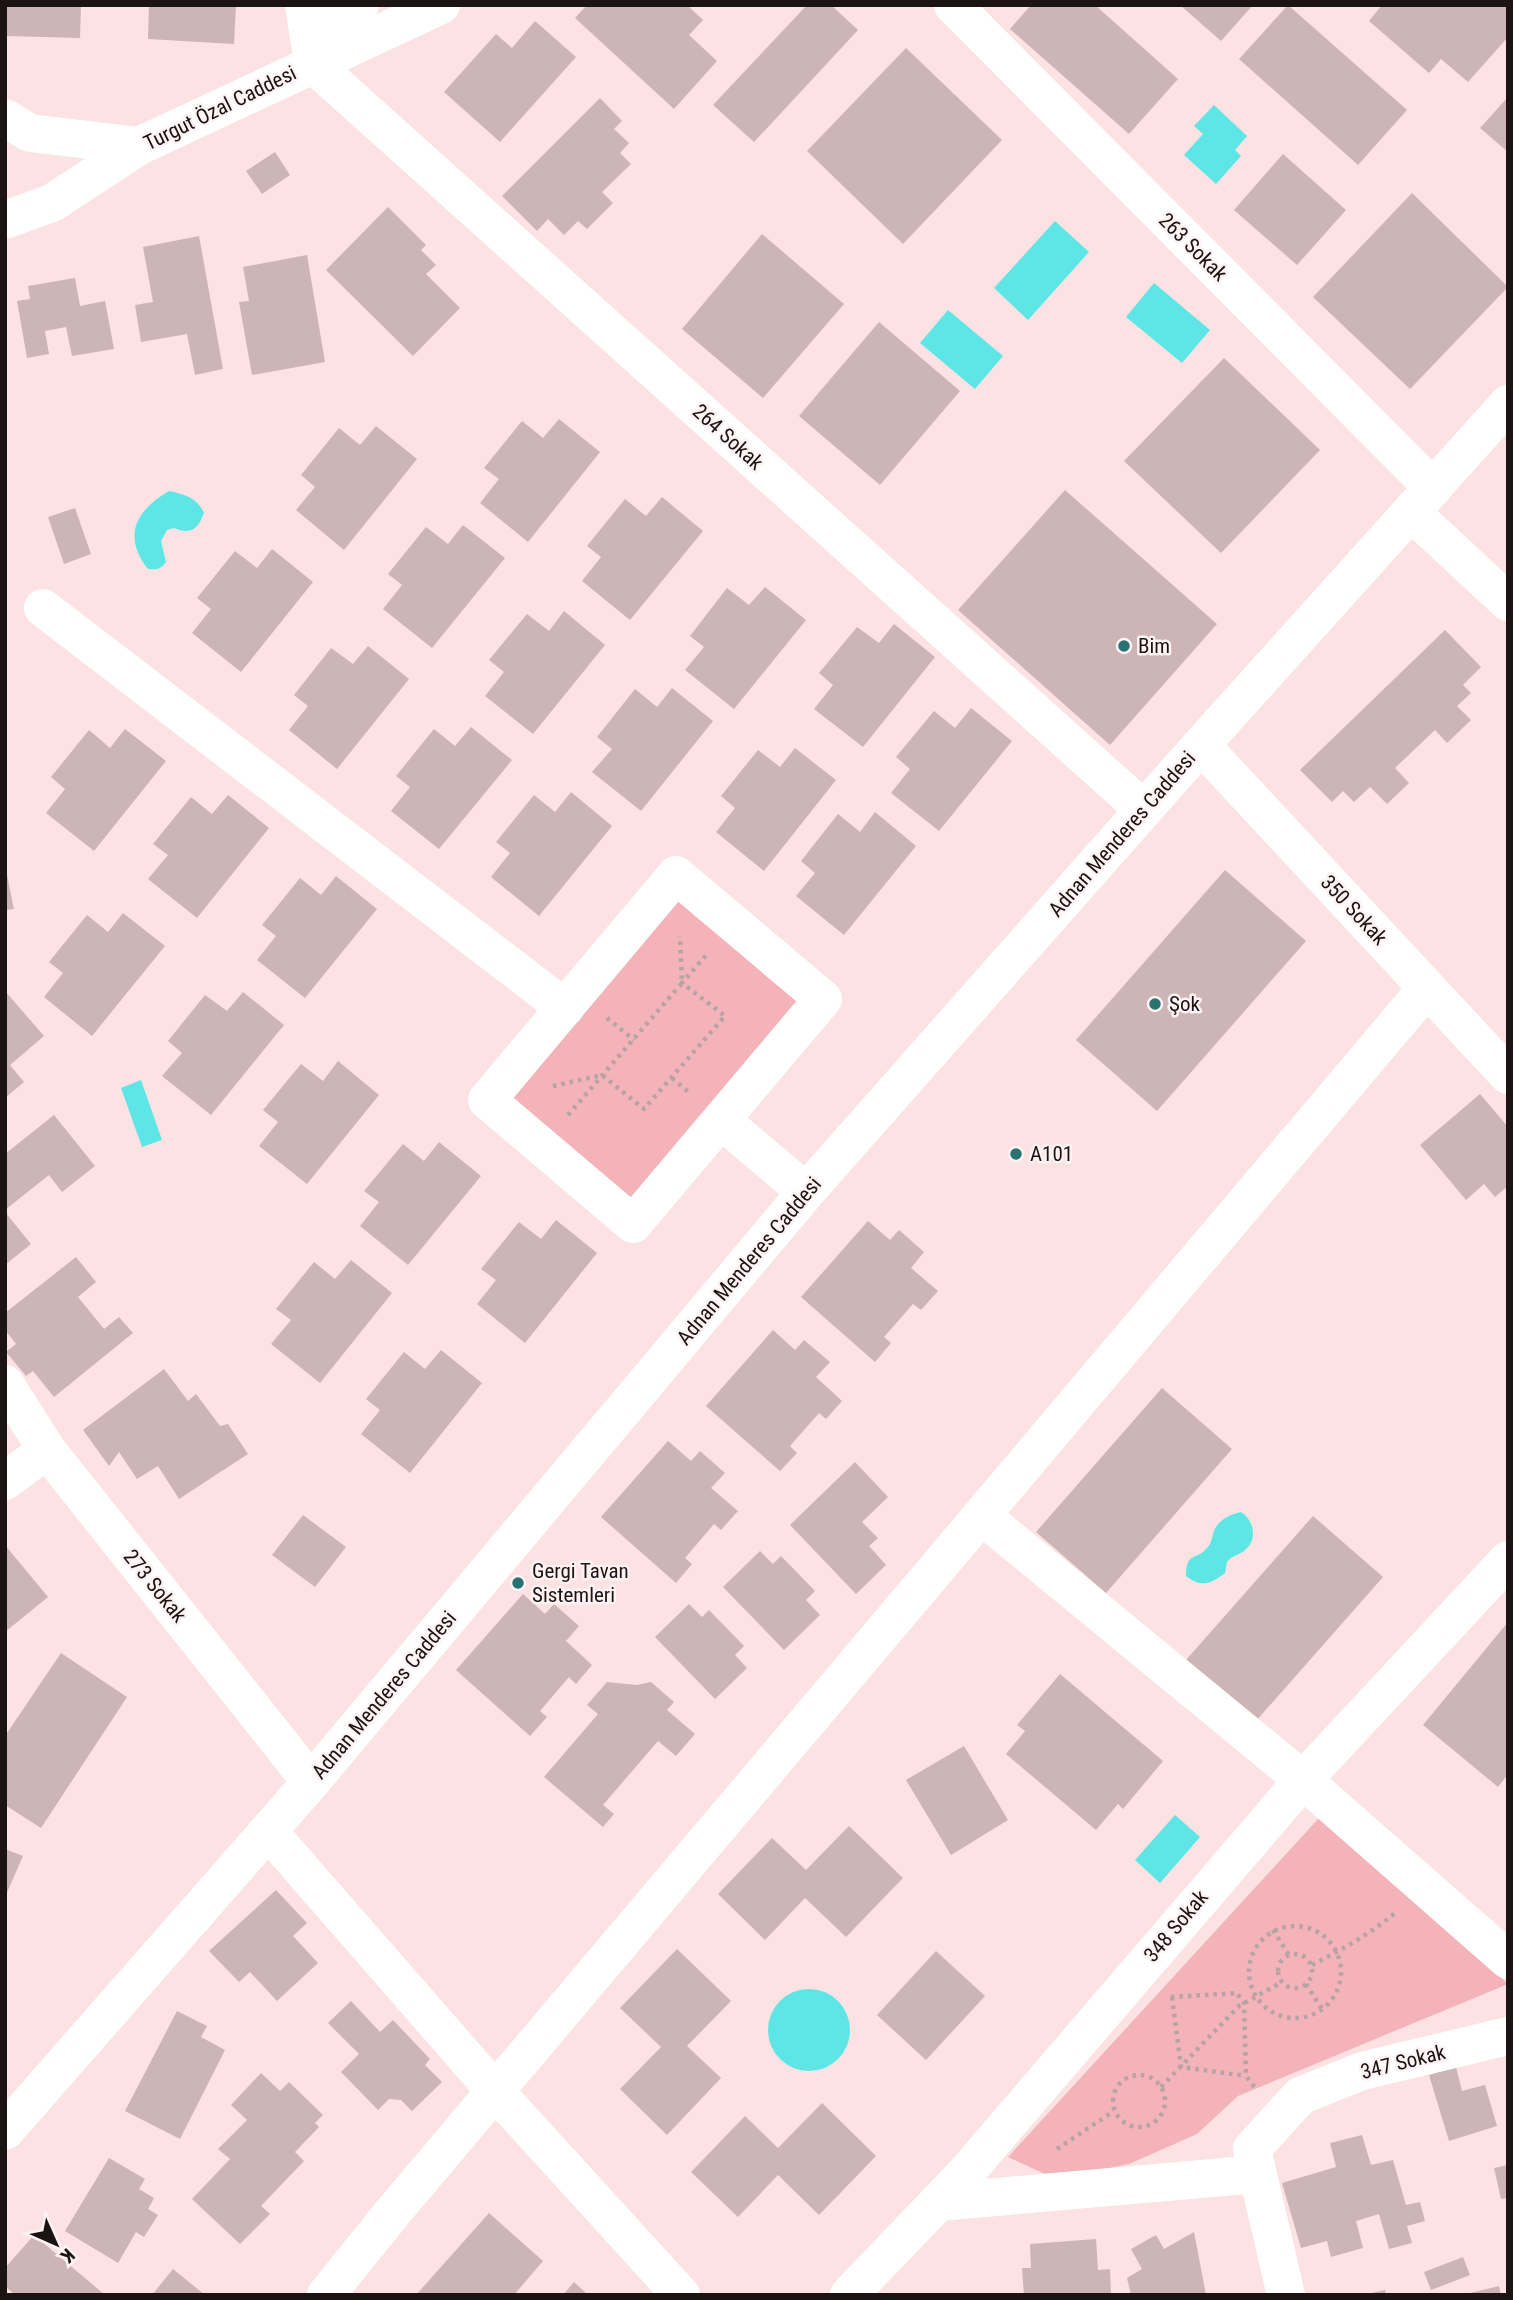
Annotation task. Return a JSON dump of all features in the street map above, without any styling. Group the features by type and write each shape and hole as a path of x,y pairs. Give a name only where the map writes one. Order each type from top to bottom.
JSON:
{"street":[{"path":"308,34 360,5"},
{"name":"Turgut Özal Caddesi","path":"5,220 52,203 308,34 440,5"},
{"name":"263 Sokak","path":"953,5 1422,500 1508,602"},
{"name":"264 Sokak","path":"308,34 1144,810"},
{"path":"5,118 30,133 139,146"},
{"name":"Adnan Menderes Caddesi","path":"5,2131 312,1782 806,1192 1201,744 1508,404"},
{"path":"43,608 565,1008"},
{"name":"350 Sokak","path":"1201,744 1508,1075"},
{"path":"676,875 823,999 633,1224 487,1101 565,1008 676,875"},
{"path":"327,2295 495,2091 1427,988"},
{"path":"721,1120 806,1192"},
{"name":"273 Sokak","path":"5,1384 47,1450 312,1782"},
{"path":"5,1481 47,1450"},
{"path":"982,1516 1303,1780 1508,1961"},
{"name":"348 Sokak","path":"849,2295 973,2165 1303,1780 1508,1560"},
{"path":"268,1831 495,2091 681,2295"},
{"name":"347 Sokak","path":"1290,2107 1362,2071 1508,2036"},
{"path":"1286,2295 1252,2149 1290,2107"},
{"path":"939,2202 1258,2174"}],"path":[{"path":"540,1146 682,983 676,875"},
{"path":"602,1075 644,1109 725,1016 682,983"},
{"path":"1312,1965 1381,1925 1426,1888"},
{"path":"1295,1925 1317,1930 1337,1952 1342,1967 1340,1983 1334,1997 1322,2009 1308,2017 1277,2015 1265,2007 1255,1995 1249,1981 1248,1966 1253,1952 1261,1939 1273,1930 1295,1925"},
{"path":"1273,1930 1289,1955"},
{"path":"1289,1955 1305,1956 1312,1965 1312,1975 1307,1984 1296,1988 1286,1986 1278,1972 1280,1962 1289,1955"},
{"path":"1135,1975 1172,1997 1237,1993 1244,2003 1246,2076"},
{"path":"1161,2087 1244,2003 1282,1982"},
{"path":"1307,1984 1322,2009"},
{"path":"1172,1997 1181,2067"},
{"path":"1181,2067 1246,2076 1290,2107"},
{"path":"1131,2076 1148,2077 1161,2087 1165,2104 1158,2120 1142,2128 1125,2124 1119,2118 1113,2103 1114,2094 1123,2080 1131,2076"}],"shaded area":[{"path":"674,886 809,999 630,1215 494,1102"},
{"path":"1319,1818 1508,1984 1238,2096 1197,2134 1129,2164 1056,2179 1008,2157"}],"water":[{"path":"1214,105 1247,136 1235,150 1241,156 1216,184 1184,155 1203,134 1194,126"},
{"path":"1055,221 1089,252 1028,320 994,288"},
{"path":"1154,283 1210,330 1182,363 1126,317"},
{"path":"948,310 1003,356 975,389 920,343"},
{"path":"169,491 194,500 204,513 199,523 189,531 174,528 167,530 161,541 166,562 158,568 148,569 136,546 136,525 148,507"},
{"path":"141,1080 162,1140 142,1147 121,1088"},
{"path":"1241,1512 1249,1520 1253,1530 1249,1546 1229,1560 1225,1573 1215,1580 1201,1583 1191,1580 1186,1576 1190,1560 1208,1547 1218,1524"},
{"path":"1175,1815 1200,1837 1160,1883 1135,1860"},
{"path":"801,1989 817,1989 832,1996 843,2007 850,2022 847,2046 838,2059 817,2071 801,2071 786,2064 775,2053 768,2038 768,2022 775,2007 786,1996"}],"building":[{"path":"5,5 81,5 80,38 5,36"},
{"path":"149,5 236,5 234,44 148,39"},
{"path":"587,5 687,5 703,20 689,35 717,61 674,109 575,18"},
{"path":"807,5 831,5 858,30 754,142 713,105"},
{"path":"1031,5 1095,5 1178,79 1129,134 1010,29"},
{"path":"1180,5 1253,5 1221,41"},
{"path":"1288,5 1407,110 1358,165 1239,59"},
{"path":"1382,5 1508,5 1508,37 1468,82 1441,59 1429,73 1369,21"},
{"path":"535,21 576,57 500,142 444,92 496,34 512,48"},
{"path":"906,48 1002,140 903,244 807,151"},
{"path":"1508,97 1508,152 1480,128"},
{"path":"600,98 622,121 614,129 629,143 620,153 631,164 602,192 613,203 587,229 578,221 564,235 548,219 537,231 502,196"},
{"path":"275,152 290,175 262,194 246,171"},
{"path":"1283,154 1346,210 1297,265 1234,210"},
{"path":"1412,193 1508,287 1410,389 1313,297"},
{"path":"388,207 426,245 421,250 436,265 426,274 460,308 413,356 326,270"},
{"path":"762,234 844,304 763,398 682,329"},
{"path":"199,236 223,369 195,375 187,334 141,342 135,305 153,302 143,247"},
{"path":"307,255 325,362 252,375 239,302 249,301 243,267"},
{"path":"75,278 80,306 105,301 114,349 72,356 66,327 45,331 49,354 27,358 17,301 30,299 28,286"},
{"path":"879,322 960,391 880,485 799,416"},
{"path":"1224,358 1320,450 1221,553 1124,461"},
{"path":"559,419 600,452 528,542 480,503 499,479 484,468 522,421 543,438"},
{"path":"376,426 417,459 344,550 296,510 315,487 301,475 339,428 360,445"},
{"path":"1065,490 1217,624 1110,745 958,610"},
{"path":"662,497 703,531 630,620 582,581 601,557 587,546 625,499 646,516"},
{"path":"75,508 91,554 64,564 48,517"},
{"path":"463,525 505,558 432,648 383,609 402,585 388,574 426,527 448,544"},
{"path":"272,549 313,582 241,672 192,633 211,609 197,598 235,551 257,568"},
{"path":"765,587 806,620 734,709 685,670 704,647 690,636 727,588 749,605"},
{"path":"564,611 605,645 533,734 485,696 504,672 489,660 527,614 549,631"},
{"path":"894,624 935,657 863,747 814,709 833,685 819,673 857,627 879,643"},
{"path":"1445,630 1481,667 1463,685 1471,693 1457,706 1471,720 1447,743 1435,730 1395,768 1409,783 1387,804 1370,787 1354,802 1343,791 1332,802 1300,770"},
{"path":"368,646 409,679 337,769 289,730 308,706 294,695 331,648 353,664"},
{"path":"672,688 713,721 641,811 592,772 612,749 597,737 635,689 657,707"},
{"path":"971,708 1012,741 939,831 891,793 910,769 896,757 934,711 955,728"},
{"path":"471,727 512,760 439,849 391,811 410,787 396,776 434,729 455,746"},
{"path":"125,729 166,761 94,851 46,813 65,789 51,777 89,730 110,748"},
{"path":"795,748 836,780 764,871 716,832 735,808 721,796 758,750 780,767"},
{"path":"571,792 612,826 539,916 491,877 510,853 496,842 534,795 555,812"},
{"path":"228,795 269,828 197,918 148,879 168,855 153,844 191,797 212,814"},
{"path":"875,812 916,846 844,935 796,896 815,873 801,861 838,814 860,832"},
{"path":"5,865 14,909 5,910"},
{"path":"1225,870 1306,941 1157,1111 1076,1040"},
{"path":"336,876 377,909 305,998 257,960 276,936 262,925 300,878 321,895"},
{"path":"123,913 165,946 92,1036 44,997 63,973 49,962 87,915 108,932"},
{"path":"5,991 44,1036 10,1065 24,1082 5,1098"},
{"path":"243,992 284,1025 211,1115 162,1076 182,1053 168,1041 205,995 227,1011"},
{"path":"338,1061 379,1095 307,1184 259,1146 278,1122 263,1110 301,1064 323,1081"},
{"path":"1480,1094 1508,1127 1508,1186 1495,1197 1484,1184 1466,1200 1420,1145"},
{"path":"54,1115 95,1166 62,1192 49,1175 5,1210 5,1154"},
{"path":"439,1142 481,1176 408,1265 360,1226 379,1202 364,1191 403,1144 424,1161"},
{"path":"5,1212 31,1244 5,1265"},
{"path":"556,1220 597,1253 525,1343 477,1304 496,1280 481,1269 519,1222 541,1239"},
{"path":"868,1221 890,1240 899,1230 924,1252 911,1268 938,1291 921,1310 913,1304 884,1337 891,1343 875,1362 801,1297"},
{"path":"76,1257 96,1282 78,1297 104,1329 119,1317 133,1333 54,1397 33,1371 26,1376 6,1352 16,1344 5,1330 5,1313"},
{"path":"351,1260 392,1293 320,1383 271,1344 291,1320 276,1309 314,1262 335,1279"},
{"path":"773,1330 795,1350 804,1340 830,1362 816,1377 842,1401 826,1419 819,1413 790,1446 797,1453 780,1471 706,1406"},
{"path":"441,1350 482,1383 410,1473 361,1434 380,1410 366,1399 404,1352 425,1369"},
{"path":"164,1369 188,1401 196,1394 220,1426 228,1424 248,1454 179,1499 158,1466 137,1479 119,1452 109,1466 83,1430"},
{"path":"1162,1388 1232,1449 1106,1593 1036,1532"},
{"path":"668,1441 691,1461 700,1451 725,1473 711,1488 738,1511 721,1530 714,1524 685,1558 692,1564 676,1583 601,1517"},
{"path":"855,1462 888,1497 862,1522 878,1538 869,1546 886,1565 856,1594 790,1525"},
{"path":"303,1515 346,1547 315,1587 272,1555"},
{"path":"1313,1516 1383,1577 1256,1721 1186,1660"},
{"path":"5,1545 48,1597 5,1632"},
{"path":"760,1551 773,1564 781,1556 815,1591 806,1600 820,1615 784,1650 723,1587"},
{"path":"523,1594 545,1614 554,1604 579,1626 566,1641 592,1665 576,1684 569,1677 540,1711 547,1717 530,1736 456,1670"},
{"path":"689,1604 702,1617 709,1610 744,1646 735,1655 747,1668 715,1699 655,1637"},
{"path":"1508,1622 1508,1774 1498,1787 1423,1725"},
{"path":"61,1653 127,1697 41,1828 5,1805 5,1736"},
{"path":"1060,1674 1163,1761 1123,1809 1118,1804 1096,1830 1006,1754 1025,1731 1017,1725"},
{"path":"607,1682 637,1685 651,1682 674,1702 667,1710 695,1734 676,1756 658,1741 603,1805 614,1814 603,1827 544,1777 598,1714 587,1705"},
{"path":"964,1746 1008,1820 951,1855 906,1780"},
{"path":"849,1826 903,1878 846,1937 805,1898 765,1940 718,1894 772,1838 806,1870"},
{"path":"5,1849 23,1856 5,1897"},
{"path":"276,1890 307,1923 293,1936 318,1963 277,2001 250,1972 239,1982 209,1951"},
{"path":"677,1949 731,2001 687,2046 721,2078 667,2135 620,2089 661,2047 620,2008"},
{"path":"936,1951 985,1996 926,2060 877,2015"},
{"path":"351,2001 380,2032 393,2020 430,2059 425,2065 442,2082 412,2111 401,2100 389,2099 378,2110 341,2072 359,2054 328,2023"},
{"path":"177,2011 207,2026 201,2037 225,2050 180,2139 125,2111"},
{"path":"1456,2067 1462,2091 1485,2085 1497,2126 1449,2141 1429,2075"},
{"path":"261,2073 280,2091 289,2082 323,2115 315,2123 319,2127 295,2152 304,2161 261,2206 270,2214 240,2244 192,2199 230,2159 218,2149 247,2120 231,2105"},
{"path":"822,2103 876,2156 819,2215 778,2175 738,2217 691,2172 745,2116 778,2148"},
{"path":"1362,2135 1371,2165 1393,2160 1406,2205 1420,2202 1425,2221 1407,2226 1412,2243 1389,2249 1379,2214 1356,2221 1363,2248 1331,2257 1327,2241 1301,2248 1282,2183 1336,2167 1330,2143"},
{"path":"109,2158 145,2179 139,2189 154,2198 148,2209 158,2215 144,2237 136,2232 118,2263 65,2231"},
{"path":"1508,2165 1508,2198 1501,2199 1494,2168"},
{"path":"489,2213 543,2261 514,2295 416,2295"},
{"path":"1194,2232 1206,2295 1131,2295 1127,2278 1142,2269 1131,2249 1156,2235 1164,2249"},
{"path":"34,2235 105,2295 15,2295 5,2286 5,2268"},
{"path":"1096,2239 1098,2270 1110,2269 1111,2295 1024,2295 1022,2268 1031,2268 1030,2244"},
{"path":"1463,2257 1470,2275 1431,2290 1424,2272"},
{"path":"173,2269 205,2295 152,2295"},
{"path":"574,2282 588,2295 563,2295"},
{"path":"1499,2286 1501,2295 1466,2295 1466,2294"},
{"path":"1385,2290 1386,2295 1367,2295 1367,2294"}],"place":[{"name":"Bim","path":"1124,646"},
{"name":"Şok","path":"1155,1004"},
{"name":"A101","path":"1016,1154"},
{"name":"Gergi Tavan Sistemleri","path":"518,1583"}]}
